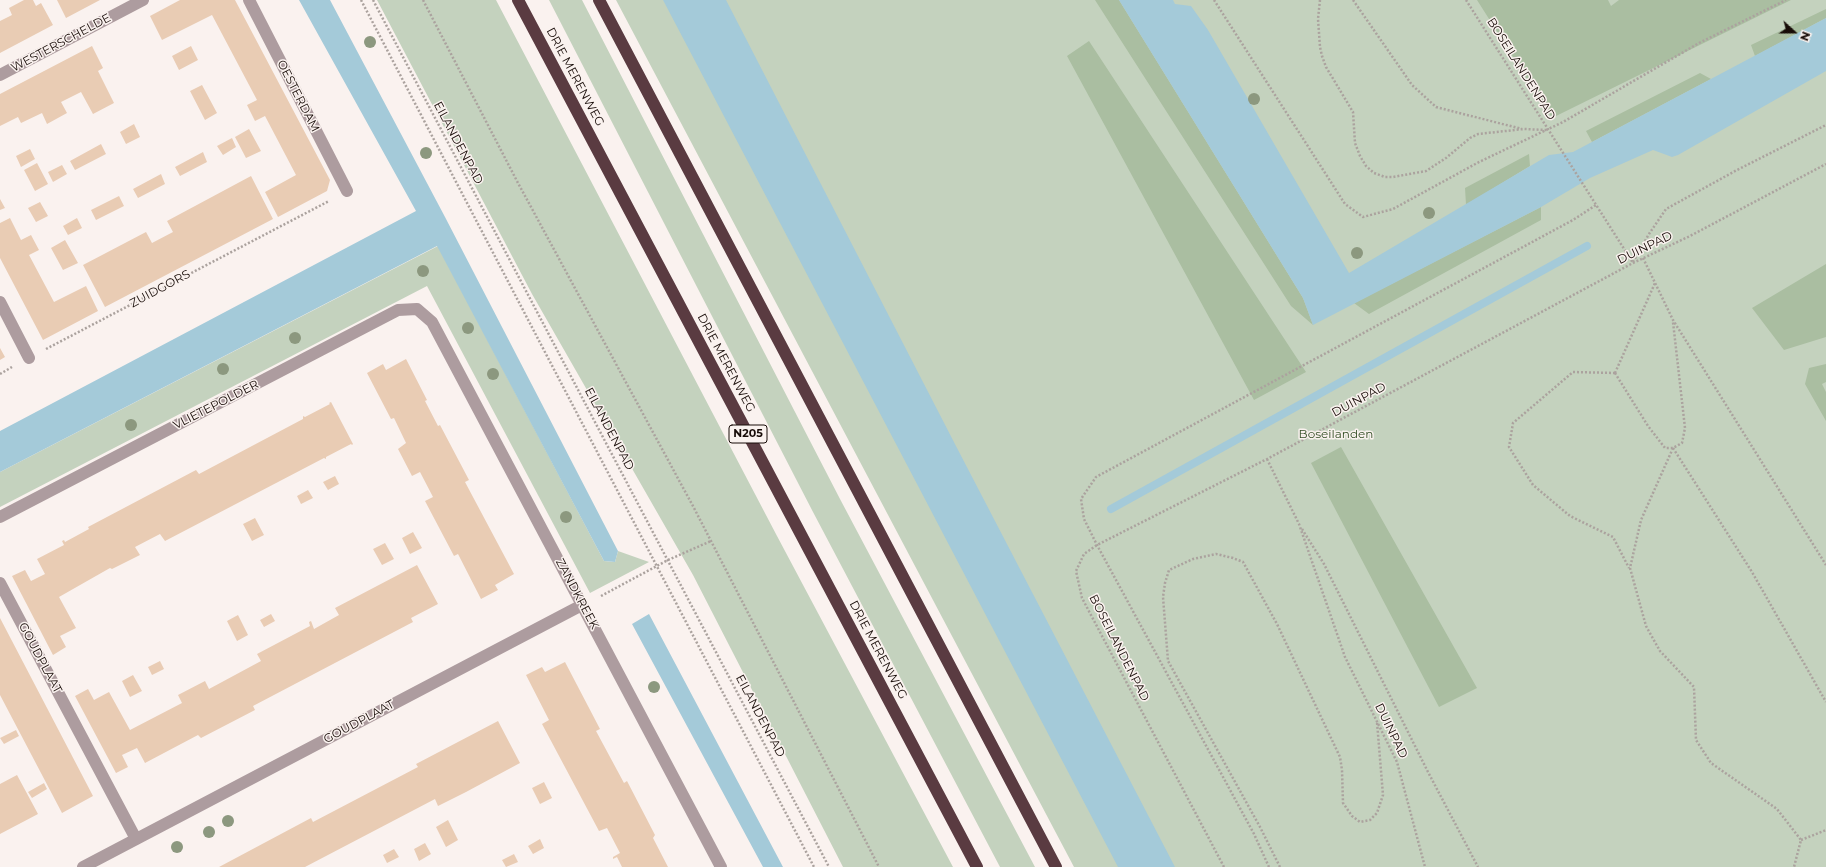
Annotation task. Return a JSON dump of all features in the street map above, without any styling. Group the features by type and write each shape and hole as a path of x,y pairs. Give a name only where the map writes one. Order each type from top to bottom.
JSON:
{"highway":[{"name":"DRIE MERENWEG","path":"518,0 977,867"},
{"path":"599,0 1056,867"}],"street":[{"name":"WESTERSCHELDE","path":"0,75 143,0"},
{"name":"OESTERDAM","path":"249,0 347,191"},
{"path":"0,302 29,358"},
{"name":"VLIETEPOLDER","path":"0,517 398,310 417,309 432,322"},
{"name":"ZANDKREEK","path":"432,322 721,867"},
{"name":"GOUDPLAAT","path":"0,583 136,839"},
{"name":"GOUDPLAAT","path":"83,867 582,605"}],"path":[{"path":"361,0 814,867"},
{"name":"EILANDENPAD","path":"373,0 829,867"},
{"path":"423,0 518,183 711,541 879,867"},
{"path":"1214,0 1345,204 1363,217 1393,210 1479,162 1549,130 1699,43 1786,0"},
{"path":"1320,0 1318,19 1322,56 1326,67 1354,112 1355,143 1366,166 1374,173 1385,177 1393,177 1426,171 1446,158 1470,138 1478,134 1524,130 1549,130"},
{"path":"1353,0 1412,85 1436,107 1524,130"},
{"name":"BOSEILANDENPAD","path":"1466,0 1633,263"},
{"path":"1633,263 1648,234 1666,209 1737,170 1826,125"},
{"name":"DUINPAD","path":"1425,867 1398,762 1345,657 1299,524 1267,459 1633,263 1690,236 1826,164"},
{"name":"ZUIDGORS","path":"29,358 347,191"},
{"path":"1269,867 1254,834 1097,545 1084,519 1081,499 1096,477 1573,220 1596,205"},
{"path":"1643,258 1673,320 1826,565"},
{"path":"1615,373 1654,283"},
{"path":"1615,373 1648,426 1665,448 1673,448 1682,443 1685,428 1673,320"},
{"path":"1615,373 1573,372 1513,423 1509,447 1533,485 1570,516 1613,537 1630,568 1646,626 1660,652 1694,687 1696,740 1710,763 1777,809 1801,840"},
{"path":"1630,568 1641,520 1673,448"},
{"path":"1673,448 1752,572 1826,702"},
{"name":"BOSEILANDENPAD","path":"1224,867 1082,598 1076,571 1084,554 1097,545 1267,459"},
{"path":"1299,524 1324,564 1428,772 1478,867"},
{"path":"582,605 668,560 711,541"},
{"path":"1280,867 1260,827 1168,661 1163,597 1169,570 1193,559 1216,554 1243,562 1277,624 1340,757 1343,803 1352,816 1360,822 1370,820 1377,813 1383,795 1377,722"},
{"path":"1801,840 1826,830"},
{"path":"1794,867 1801,840"}],"green space":[{"path":"377,0 496,0 777,536 953,867 843,867 693,575 532,294"},
{"path":"549,0 582,0 840,499 1035,867 1000,867 813,512"},
{"name":"Boseilanden","path":"616,0 1826,0 1826,867 1074,867"},
{"path":"1095,0 1119,0 1303,298 1313,325 1291,306"},
{"path":"1477,0 1608,0 1611,6 1619,0 1791,0 1552,118"},
{"path":"1826,9 1826,18 1755,56 1751,45"},
{"path":"1089,41 1306,372 1254,400 1067,56"},
{"path":"1700,73 1711,79 1592,142 1586,131"},
{"path":"1529,154 1530,166 1466,205 1465,188"},
{"path":"1541,207 1541,220 1369,314 1354,303"},
{"path":"438,246 604,561 615,562 618,551 649,562 590,593 427,286 0,507 0,472"},
{"path":"1826,264 1826,337 1784,350 1752,308"},
{"path":"1826,364 1826,382 1822,384 1826,392 1826,421 1805,384 1809,368"},
{"path":"1341,447 1477,688 1439,707 1311,463"}],"water":[{"path":"299,0 330,0 445,217 618,551 615,562 604,561 437,246 0,472 0,431 416,211"},
{"path":"663,0 726,0 1175,867 1118,867"},
{"path":"1119,0 1173,0 1175,4 1191,6 1208,30 1349,273 1549,155 1573,152 1826,18 1826,71 1678,155 1672,157 1653,150 1590,178 1541,207 1313,325 1303,298"},
{"path":"649,614 783,867 763,867 632,624"}],"building":[{"path":"24,0 33,0 36,6 41,3 53,25 0,53 0,21 12,15 9,8"},
{"path":"57,0 100,0 66,18"},
{"path":"180,0 235,0 330,180 327,191 278,217 265,192 296,175 265,116 255,121 247,105 257,100 212,15 162,40 150,16"},
{"path":"92,46 103,68 98,71 114,103 93,114 81,92 61,102 67,113 47,124 42,113 21,123 18,117 0,126 0,94"},
{"path":"191,46 198,60 179,70 172,56"},
{"path":"202,85 217,113 205,120 190,91"},
{"path":"134,124 140,137 126,144 120,132"},
{"path":"249,129 261,151 246,158 235,137"},
{"path":"232,138 236,147 223,155 217,146"},
{"path":"101,144 106,154 75,170 70,161"},
{"path":"30,149 35,159 21,167 16,156"},
{"path":"203,152 207,162 180,176 175,167"},
{"path":"37,163 48,184 35,191 24,170"},
{"path":"62,165 67,174 53,182 48,172"},
{"path":"161,174 165,184 138,198 133,189"},
{"path":"251,176 273,219 105,307 83,265 146,232 152,243 173,232 167,221"},
{"path":"119,196 124,206 96,220 91,210"},
{"path":"0,199 5,208 0,210"},
{"path":"40,202 48,216 36,222 28,208"},
{"path":"10,218 21,240 31,235 39,250 29,255 54,302 86,286 98,311 43,340 0,258 0,223"},
{"path":"77,218 82,228 68,235 63,226"},
{"path":"65,240 78,263 63,270 51,248"},
{"path":"0,348 5,357 0,360"},
{"path":"406,359 427,400 425,401 438,426 440,425 469,480 465,482 514,574 495,585 498,590 481,599 458,554 454,556 425,501 433,497 420,472 412,476 398,449 406,443 394,418 391,419 367,373 383,364 386,370"},
{"path":"331,402 353,444 352,445 351,444 326,457 326,459 324,458 165,541 160,534 135,547 140,555 112,569 110,568 59,597 76,628 60,636 66,647 53,655 12,576 25,570 31,581 45,574 37,559 64,545 62,541 64,540 65,542 89,529 88,527 196,470 199,474 303,419 303,416 305,417 330,404 329,403"},
{"path":"335,476 339,484 328,490 323,482"},
{"path":"308,490 313,498 301,504 297,496"},
{"path":"255,518 264,535 252,541 243,524"},
{"path":"413,532 422,548 410,554 402,538"},
{"path":"385,543 394,559 382,565 373,549"},
{"path":"417,565 438,604 411,618 413,622 253,706 255,710 201,738 198,735 145,763 137,748 122,755 128,767 116,773 75,696 88,689 94,700 109,692 130,730 182,703 178,695 205,681 209,689 261,661 257,654 310,626 309,622 311,621 314,629 339,615 335,608"},
{"path":"271,614 275,621 264,627 260,620"},
{"path":"238,615 248,635 237,641 227,621"},
{"path":"0,618 93,796 62,813 0,695"},
{"path":"160,661 164,669 152,675 148,667"},
{"path":"565,662 600,729 596,731 624,783 627,781 655,835 653,838 668,867 622,867 617,857 613,859 613,857 620,853 607,828 599,831 542,724 549,720 526,675 542,667 545,672"},
{"path":"133,675 142,691 130,697 122,681"},
{"path":"498,721 520,763 466,792 438,806 435,799 305,867 219,867 311,818 313,822 418,767 416,764"},
{"path":"16,730 19,736 4,744 0,738"},
{"path":"17,775 38,814 0,834 0,784"},
{"path":"544,782 552,798 540,804 532,788"},
{"path":"44,783 47,789 32,798 28,792"},
{"path":"448,820 458,840 446,847 436,827"},
{"path":"540,839 544,848 533,854 528,846"},
{"path":"425,843 431,854 419,861 414,849"},
{"path":"394,849 399,857 387,863 383,855"},
{"path":"514,854 518,862 506,867 502,860"}],"waterway":[{"path":"1111,509 1587,246"}]}
